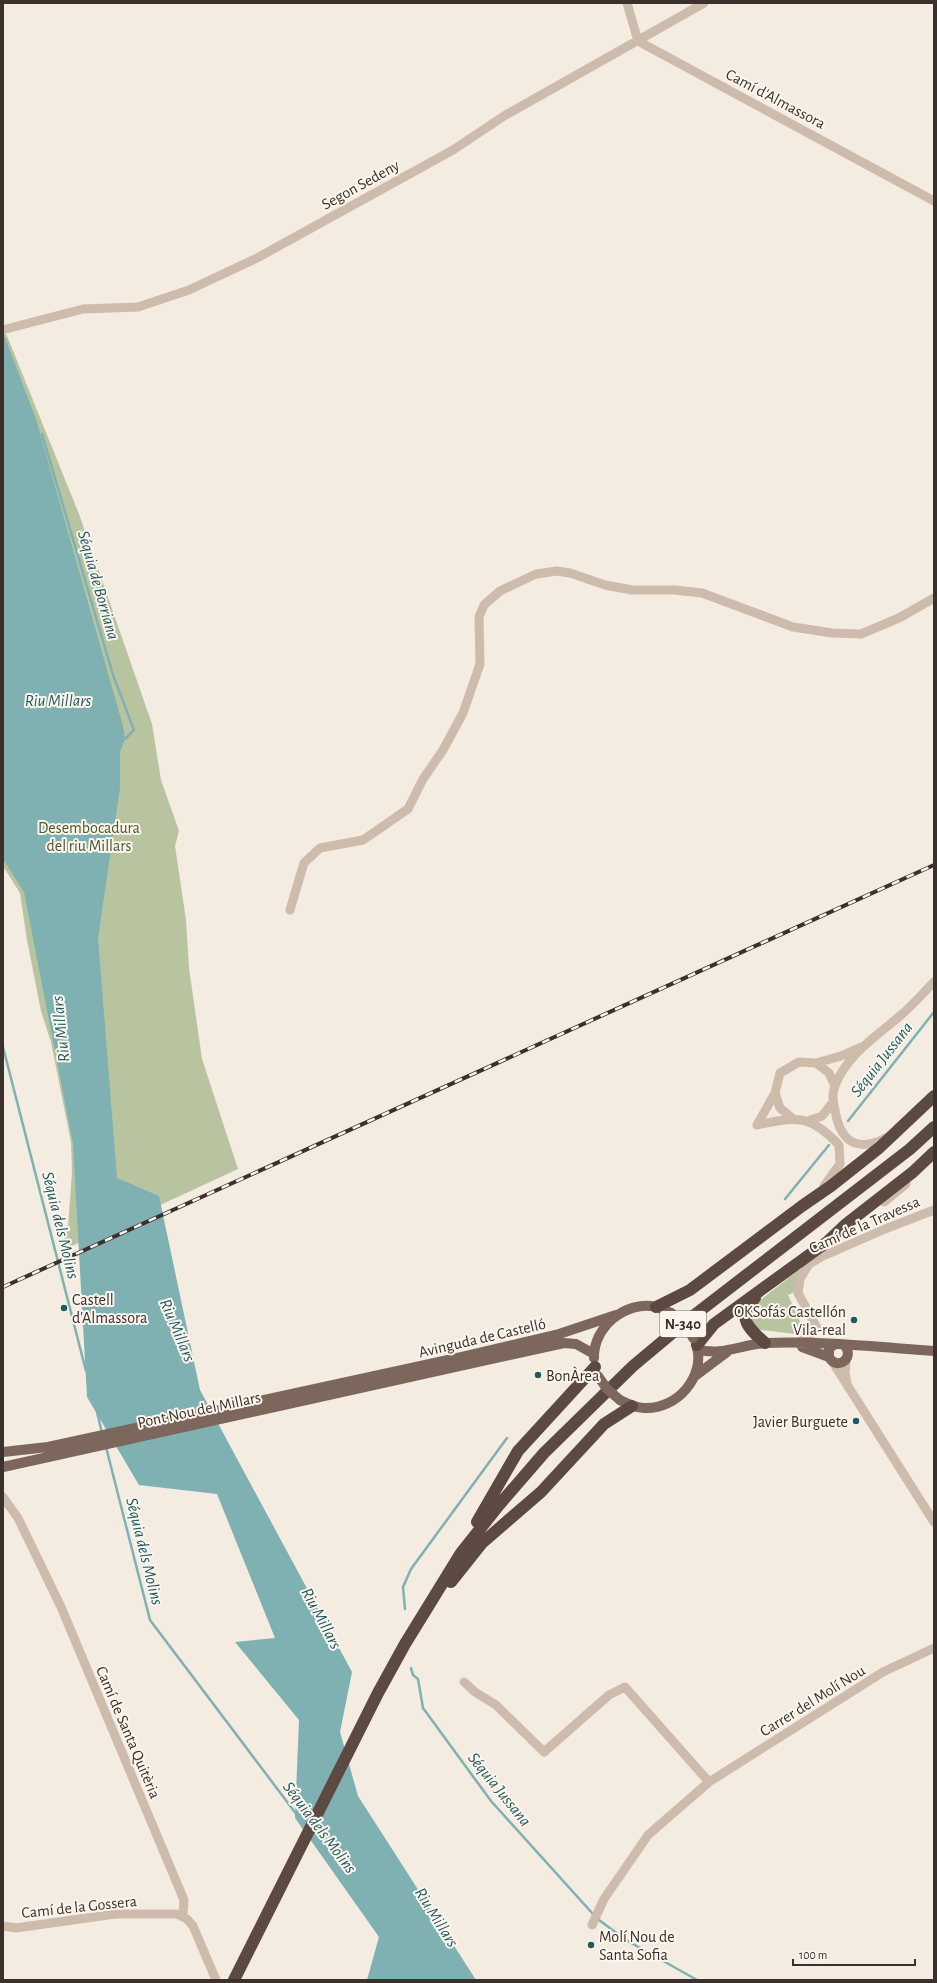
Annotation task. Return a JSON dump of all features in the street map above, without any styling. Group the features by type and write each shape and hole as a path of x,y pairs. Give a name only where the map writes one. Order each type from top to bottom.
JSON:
{"highway":[{"path":"656,1307 690,1290 831,1186 879,1148 892,1134 934,1096"},
{"name":"N-340","path":"234,1980 378,1693 431,1600 461,1553 544,1453 633,1366 688,1320 910,1150 934,1127"},
{"path":"696,1344 714,1324 827,1242 845,1225 913,1172 934,1152"},
{"path":"765,1343 750,1330 745,1319 746,1309 754,1299 777,1278"},
{"path":"461,1553 468,1537 491,1500 505,1471 518,1451 597,1371"},
{"path":"431,1600 443,1593 458,1572 482,1544 541,1492 604,1424 632,1406"}],"main road":[{"path":"695,1376 696,1344 688,1327 671,1313 656,1307 629,1308 616,1316 605,1326 597,1339 594,1354 597,1371 607,1389 620,1400 632,1406 644,1408 666,1405 683,1393 695,1376 729,1351"},
{"name":"Avinguda de Castelló","path":"354,1386 559,1334 616,1316"},
{"name":"Avinguda de Castelló","path":"354,1386 564,1343 576,1344 594,1354"},
{"path":"696,1344 711,1353 729,1351 765,1343 839,1345 934,1351"},
{"path":"794,1344 841,1363 847,1358 872,1347"},
{"path":"830,1359 829,1348 839,1345 848,1350 847,1358"},
{"name":"Pont Nou del Millars","path":"49,1452 354,1386"},
{"path":"3,1452 49,1452"},
{"path":"3,1459 34,1452 49,1452"},
{"path":"3,1467 49,1452"}],"street":[{"path":"627,3 638,40"},
{"name":"Segon Sedeny","path":"6,329 82,309 138,307 189,290 257,258 453,150 504,116 704,3"},
{"name":"Camí d'Almassora","path":"638,40 934,201"},
{"path":"290,910 304,863 320,848 363,840 408,809 423,779 443,750 463,713 480,664 479,617 484,605 500,591 536,574 557,571 570,572 605,585 632,590 674,590 702,593 793,627 832,633 861,634 898,618 934,598"},
{"path":"892,1134 875,1143 861,1145 847,1140 838,1127 833,1102 835,1086 847,1064 866,1045 903,1014 934,982"},
{"path":"802,1206 828,1183 840,1164 839,1145 829,1135 808,1121 792,1118 757,1126 775,1093 780,1073 799,1062 816,1063 841,1056 866,1045"},
{"path":"816,1063 828,1073 835,1086"},
{"path":"775,1093 780,1108 792,1118"},
{"path":"808,1121 822,1116 833,1102"},
{"path":"827,1242 896,1193 934,1160"},
{"name":"Camí de la Travessa","path":"794,1344 808,1338 817,1328 798,1293 800,1279 810,1264 821,1257 871,1235 934,1210"},
{"path":"847,1358 845,1373 847,1384"},
{"path":"830,1359 934,1522"},
{"name":"Camí de Santa Quitèria","path":"3,1497 18,1518 61,1607 184,1900 183,1916"},
{"name":"Carrer del Molí Nou","path":"592,1926 604,1899 648,1835 709,1782 883,1672 934,1648"},
{"path":"464,1682 475,1692 496,1705 544,1752 609,1695 625,1687 709,1782"},
{"name":"Camí de la Gossera","path":"3,1926 16,1928 115,1914 177,1914 183,1916"},
{"path":"183,1916 193,1926 216,1980"}],"green space":[{"name":"Desembocadura del riu Millars","path":"3,326 79,514 152,724 161,780 179,831 175,846 186,920 189,968 202,1059 238,1169 59,1252 68,1228 72,1171 71,1142 51,1042 41,1011 27,940 20,893 3,866"},
{"path":"800,1269 794,1292 788,1295 802,1326 809,1322 811,1328 809,1334 803,1335 755,1329 751,1316 758,1302"}],"water":[{"name":"Riu Millars","path":"3,332 36,419 123,726 125,739 120,752 120,788 98,938 117,1178 159,1196 200,1390 352,1672 340,1732 358,1796 476,1980 367,1980 379,1937 295,1818 299,1720 235,1642 275,1638 217,1494 139,1485 87,1397 73,1144 24,892 3,859"}],"waterway":[{"name":"Séquia de Borriana","path":"42,434 113,675 134,730 125,739"},
{"name":"Séquia Jussana","path":"848,1121 934,1012"},
{"name":"Séquia dels Molins","path":"3,1047 86,1371"},
{"name":"Séquia Jussana","path":"785,1199 829,1145"},
{"name":"Séquia dels Molins","path":"97,1412 102,1433"},
{"name":"Séquia Jussana","path":"405,1609 403,1587 411,1569 507,1438"},
{"name":"Séquia dels Molins","path":"106,1447 150,1620 297,1815"},
{"name":"Séquia Jussana","path":"411,1668 413,1675 418,1679 423,1708 491,1801 593,1914"},
{"name":"Séquia Jussana","path":"599,1920 626,1940 697,1980"}],"railway":[{"path":"3,1287 934,865"}],"place":[{"name":"Castell d'Almassora","path":"64,1308"},
{"name":"OKSofás Castellón Vila-real","path":"854,1320"},
{"name":"BonÀrea","path":"538,1375"},
{"name":"Javier Burguete","path":"856,1421"},
{"name":"Molí Nou de Santa Sofia","path":"591,1945"}]}
